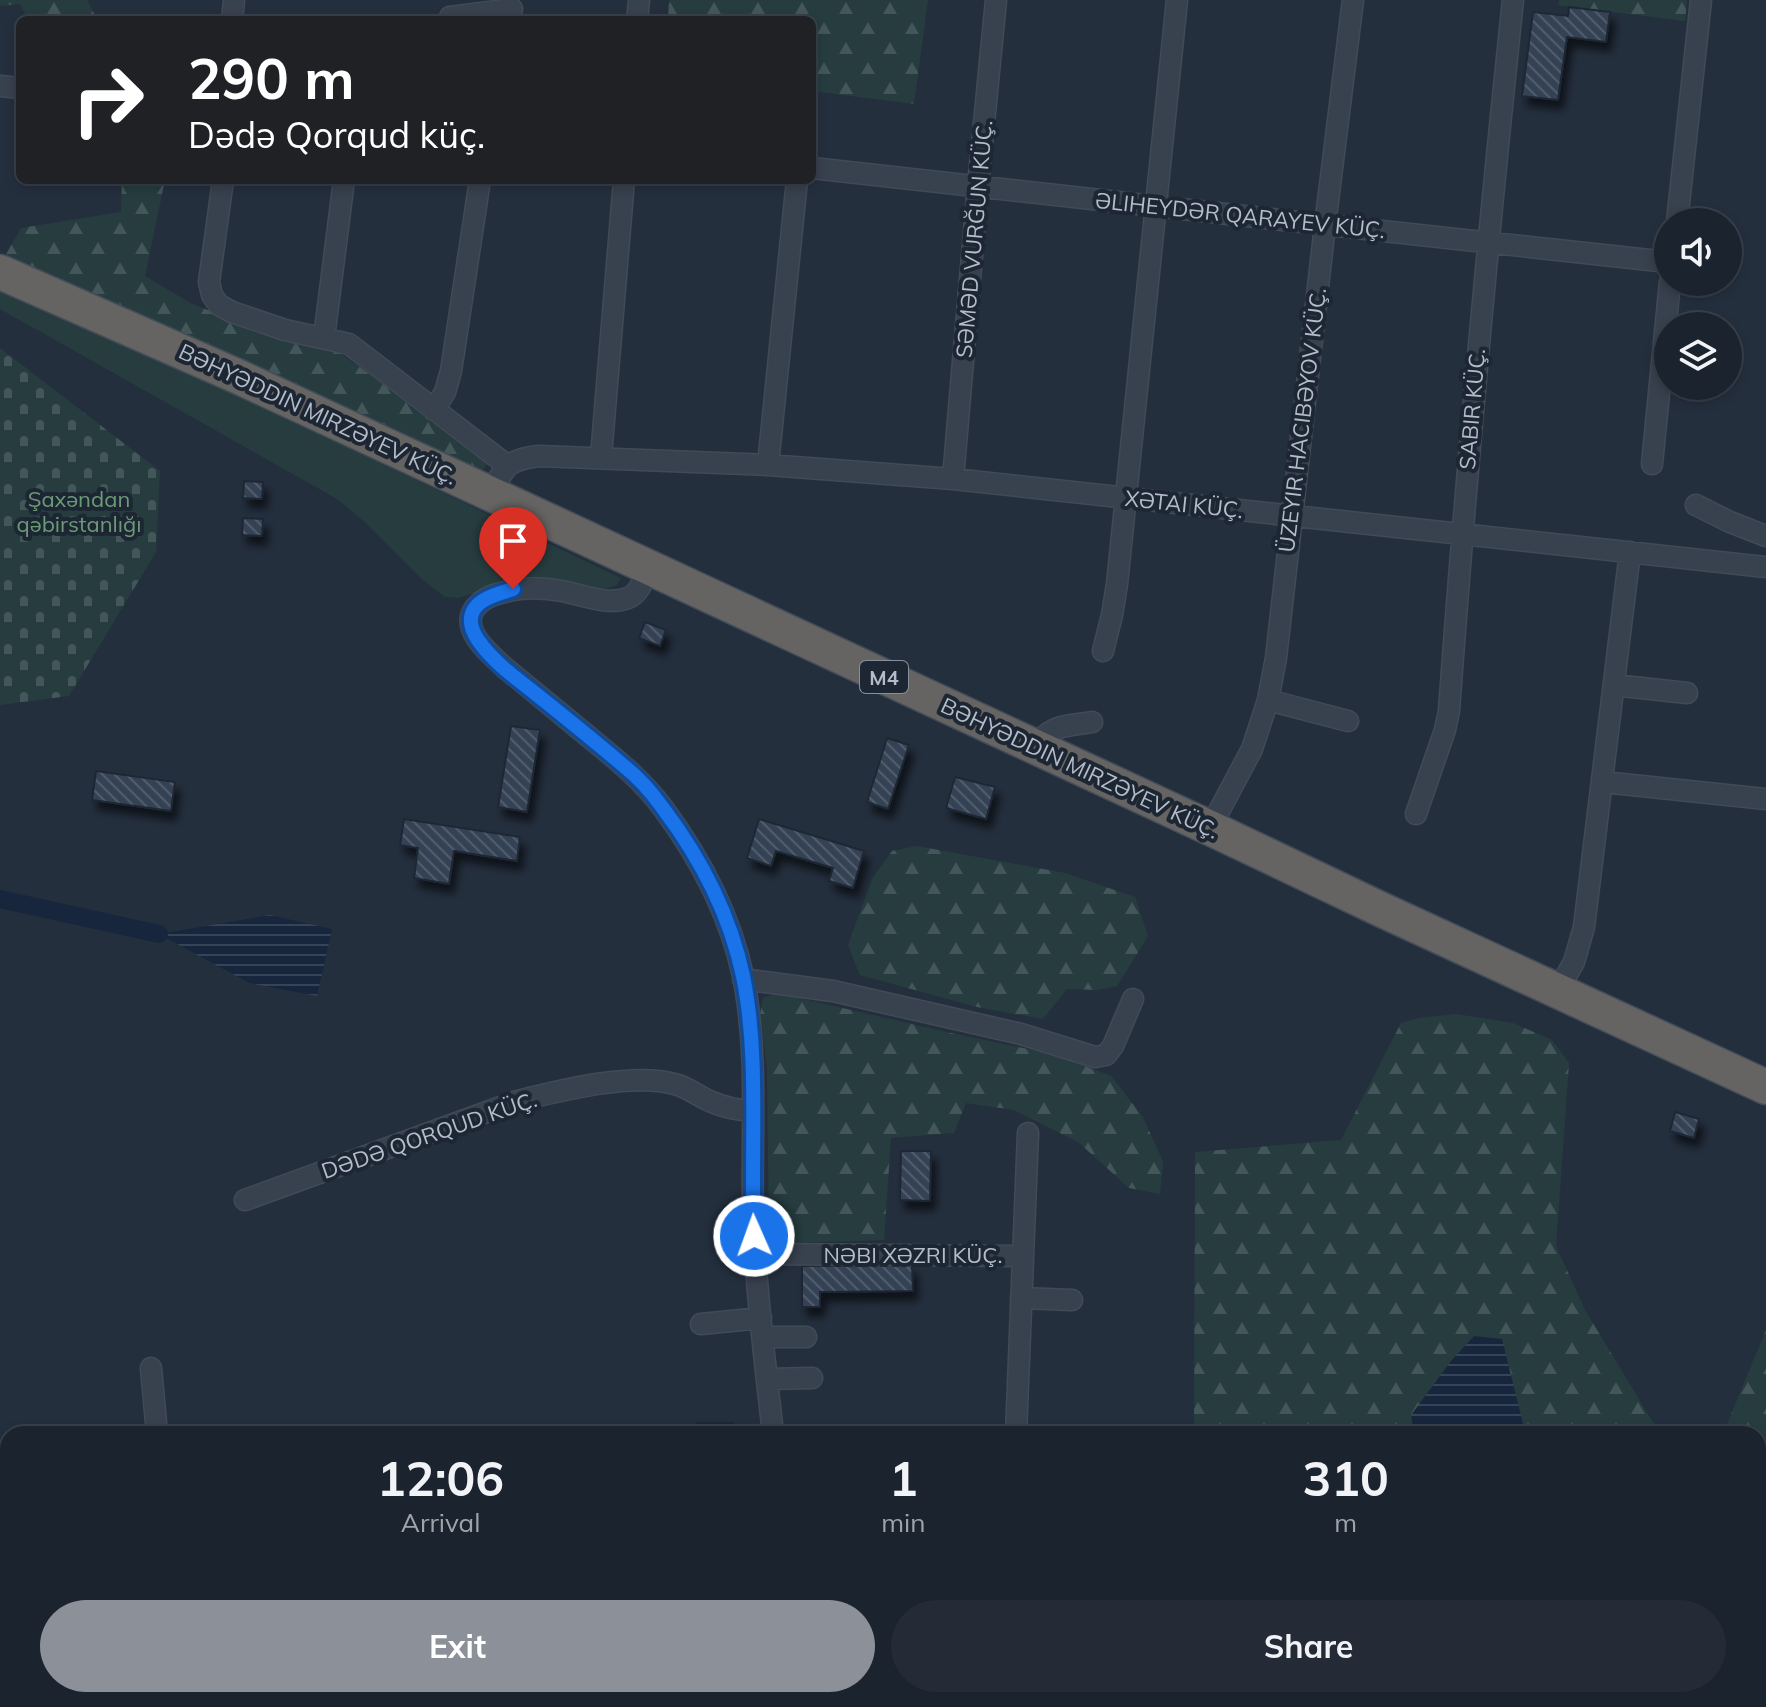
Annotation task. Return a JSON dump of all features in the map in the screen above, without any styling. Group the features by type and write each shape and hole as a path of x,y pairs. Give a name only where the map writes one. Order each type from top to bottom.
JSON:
{"highway":[{"name":"BƏHYƏDDIN MIRZƏYEV KÜÇ.","path":"0,272 239,377 500,480 649,569 1766,1087"}],"street":[{"name":"SƏMƏD VURĞUN KÜÇ.","path":"953,479 996,0"},
{"path":"1103,651 1112,615 1177,0"},
{"path":"1210,828 1252,749 1268,700 1276,658 1353,0"},
{"name":"SABIR KÜÇ.","path":"1416,814 1449,711 1487,244 1513,0"},
{"path":"1679,208 1701,0"},
{"path":"450,12 512,9"},
{"name":"ƏLIHEYDƏR QARAYEV KÜÇ.","path":"816,168 1654,261"},
{"path":"222,184 209,282 212,295 219,305 285,330 349,344 434,410 500,480"},
{"path":"324,338 343,184"},
{"path":"434,410 445,392 451,371 479,184"},
{"path":"601,457 624,184"},
{"path":"768,465 797,184"},
{"path":"1652,464 1669,296"},
{"name":"XƏTAI KÜÇ.","path":"500,480 515,461 539,456 768,465 953,479 1766,567"},
{"path":"1696,505 1766,536"},
{"path":"1558,990 1574,962 1582,936 1630,552"},
{"path":"649,569 635,594 625,599 607,601 536,588 513,589 493,595 474,609 472,630 505,668 629,770 662,806 699,862 727,922 743,979 749,1030 755,1254 772,1426"},
{"path":"1614,685 1687,693"},
{"path":"1268,700 1348,721"},
{"path":"1035,747 1045,733 1055,728 1092,722"},
{"path":"1603,782 1766,799"},
{"path":"743,979 848,994 1021,1034 1095,1057 1106,1055 1113,1046 1133,999"},
{"name":"DƏDƏ QORQUD KÜÇ.","path":"245,1200 514,1102 617,1082 653,1081 678,1085 733,1110 753,1111"},
{"name":"NƏBI XƏZRI KÜÇ.","path":"1016,1426 1028,1133"},
{"name":"NƏBI XƏZRI KÜÇ.","path":"755,1254 1023,1256"},
{"path":"1021,1298 1072,1300"},
{"path":"701,1324 762,1328 806,1337"},
{"path":"151,1368 156,1426"},
{"path":"767,1379 812,1378"}],"green space":[{"path":"0,0 87,0 95,16 26,16 20,4 0,6"},
{"path":"669,0 928,0 914,104 816,92 816,16 668,16"},
{"path":"1559,0 1687,0 1685,21 1558,5"},
{"path":"122,184 164,184 145,276 192,304 296,344 338,352 492,460 482,470 5,256 21,228 121,212"},
{"path":"0,289 222,387 621,578 617,585 605,589 530,578 510,581 459,598 445,597 337,499 0,309"},
{"name":"Şaxəndan qəbirstanlığı","path":"0,348 160,471 156,552 69,696 0,705"},
{"path":"917,846 1065,873 1135,897 1148,936 1117,986 1097,990 1067,989 1043,1019 977,1007 860,975 848,945 872,879 892,851"},
{"path":"777,993 1056,1055 1111,1076 1143,1117 1163,1162 1160,1194 1129,1188 1078,1142 1014,1110 966,1103 954,1133 891,1138 884,1240 790,1243 769,1237 767,1068 760,1014 763,998"},
{"path":"1456,1014 1513,1023 1552,1040 1569,1063 1556,1246 1585,1310 1655,1426 1194,1426 1195,1152 1341,1140 1401,1023"},
{"path":"1766,1330 1766,1426 1726,1426"}],"water":[{"path":"270,915 332,929 317,996 249,983 159,934"},
{"path":"1474,1336 1502,1339 1524,1426 1413,1426 1411,1415"}],"building":[{"path":"1569,7 1610,12 1606,42 1567,37 1558,100 1522,96 1533,12 1568,16"},
{"path":"244,481 263,482 262,499 243,498"},
{"path":"243,518 263,519 262,536 242,535"},
{"path":"645,622 666,630 660,646 639,638"},
{"path":"511,726 540,730 527,812 498,807"},
{"path":"887,738 909,745 888,809 867,802"},
{"path":"96,771 175,782 171,811 92,800"},
{"path":"955,777 995,787 986,819 946,808"},
{"path":"404,819 520,837 517,861 454,851 449,884 414,878 418,848 400,845"},
{"path":"759,819 864,851 853,888 829,881 833,868 776,851 771,866 747,858"},
{"path":"1675,1112 1699,1119 1694,1138 1670,1131"},
{"path":"901,1151 931,1151 930,1201 900,1200"},
{"path":"912,1265 913,1291 820,1292 820,1307 802,1307 802,1266"},
{"path":"697,1423 733,1423 733,1426 697,1426"}],"waterway":[{"path":"0,899 159,934"}],"route":[{"path":"513,589 483,600 474,609 472,630 478,641 505,668 629,770 662,806 699,862 727,922 743,979 749,1030 754,1236"}]}
